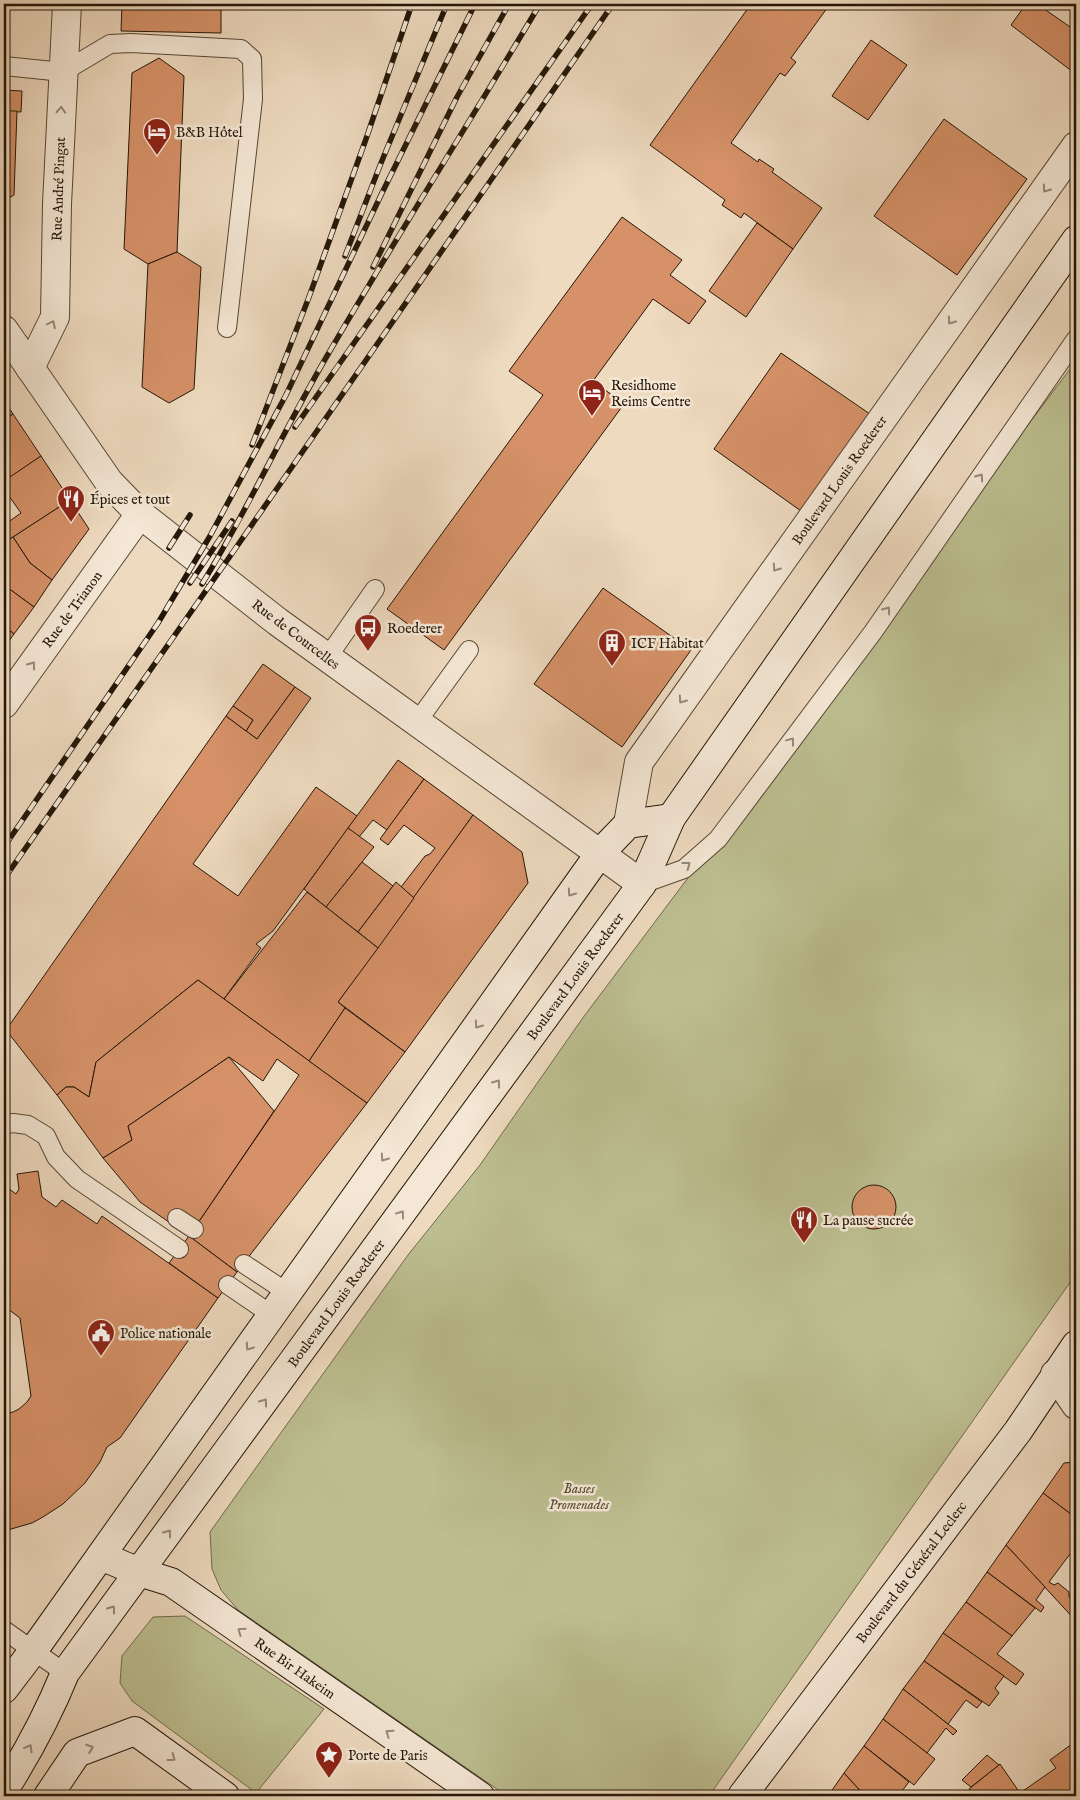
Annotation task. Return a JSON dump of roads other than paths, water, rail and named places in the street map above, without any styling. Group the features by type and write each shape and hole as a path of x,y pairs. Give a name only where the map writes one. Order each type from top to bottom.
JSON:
{"main road":[{"name":"Rue André Pingat","path":"30,368 55,317 57,204 67,4"},
{"name":"Boulevard Louis Roederer","path":"628,824 639,762 1076,148"},
{"name":"Boulevard Louis Roederer","path":"4,1790 29,1749 51,1707 64,1673 642,884 671,818 1076,240"},
{"name":"Rue de Courcelles","path":"6,338 30,368 109,482 140,514 278,622 642,884"},
{"name":"Rue de Trianon","path":"4,704 140,514"},
{"path":"4,1689 101,1556 600,853 628,824 671,818"},
{"name":"Boulevard du Général Leclerc","path":"742,1796 1018,1431 1076,1345"},
{"path":"1056,1374 1076,1405"},
{"name":"Rue Bir Hakeim","path":"101,1556 139,1572 171,1582 480,1796"},
{"path":"48,1796 77,1753 135,1731 226,1796"}],"lane":[{"path":"4,66 63,72 110,44 131,43 241,49 252,59 253,99 227,328"},
{"path":"642,884 684,869 718,839 872,632 1076,340"},
{"path":"327,658 374,589"},
{"path":"417,722 469,650"},
{"path":"4,1125 13,1123 28,1125 46,1136 56,1157 77,1180 179,1249"},
{"path":"177,1218 194,1229"},
{"path":"244,1264 288,1293"},
{"path":"228,1285 272,1315"},
{"path":"4,1630 64,1673"}],"railway":[{"path":"252,445 309,297 412,4"},
{"path":"345,256 381,163 447,4"},
{"path":"4,847 158,623 210,536 286,395 475,4"},
{"path":"373,267 457,97 509,4"},
{"path":"202,584 235,528 327,356 540,4"},
{"path":"295,427 592,4"},
{"path":"4,879 613,4"},
{"path":"169,548 190,515"},
{"path":"190,583 232,521"}],"place":[{"name":"B&B Hôtel","path":"157,156"},
{"name":"Residhome Reims Centre","path":"592,417"},
{"name":"Épices et tout","path":"71,523"},
{"name":"Roederer","path":"368,652"},
{"name":"ICF Habitat","path":"612,667"},
{"name":"La pause sucrée","path":"804,1244"},
{"name":"Police nationale","path":"101,1357"},
{"name":"Porte de Paris","path":"329,1779"}],"park label":[{"name":"Basses Promenades","path":"579,1496"}]}
